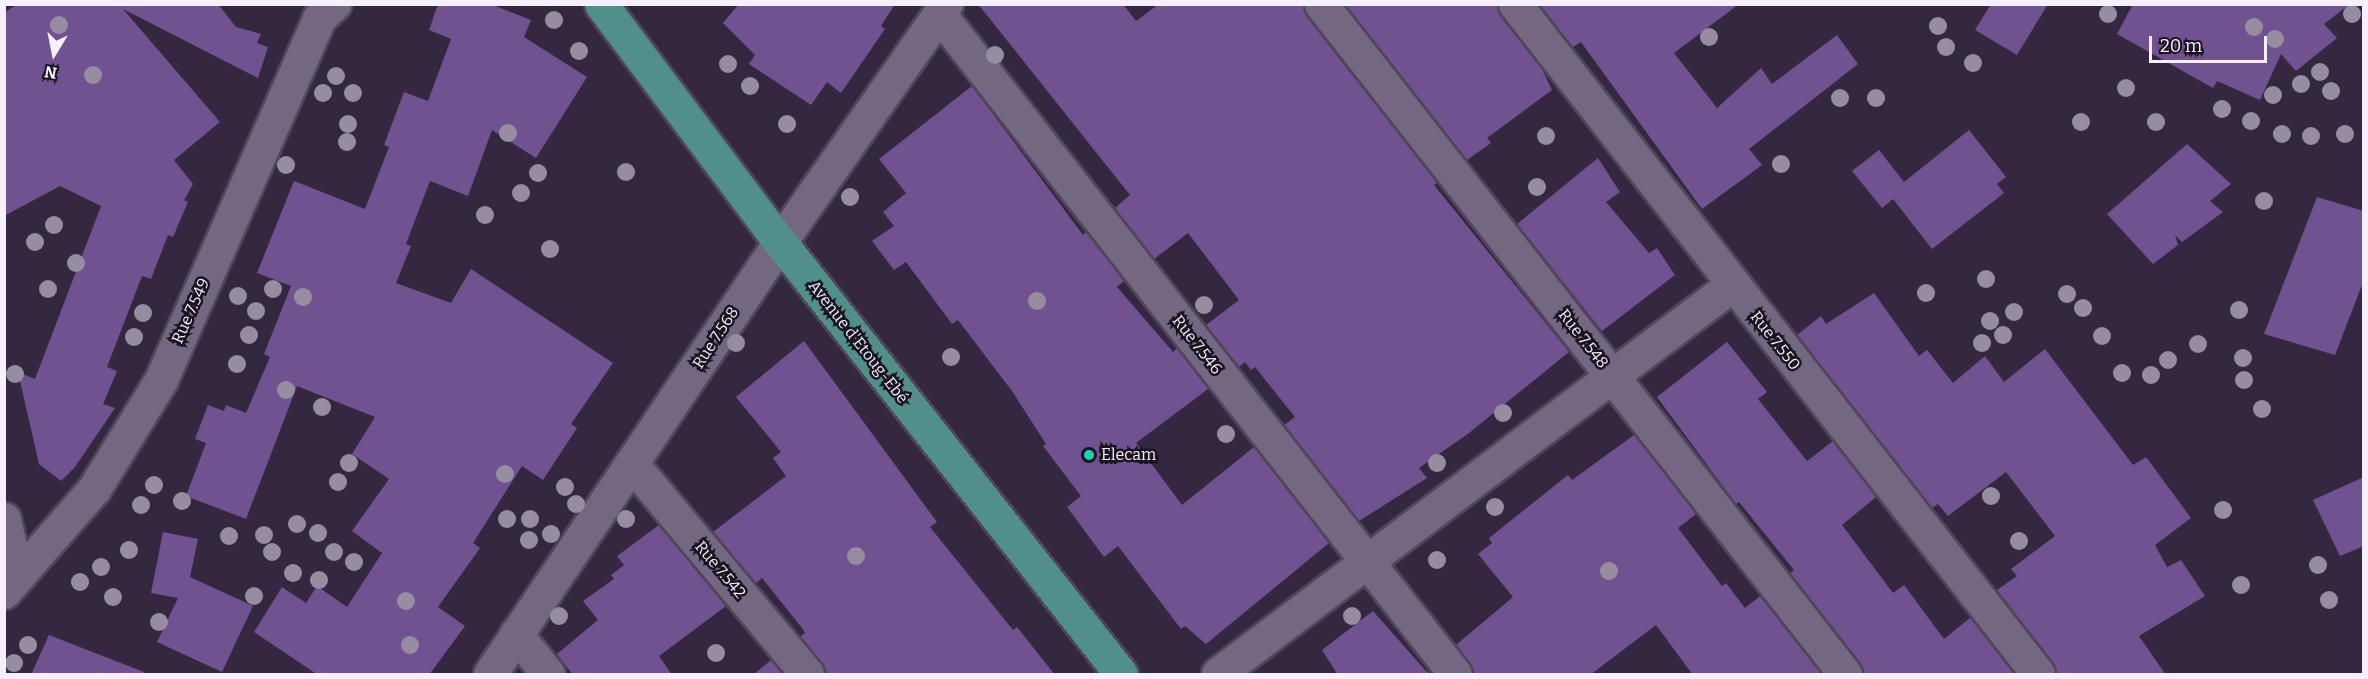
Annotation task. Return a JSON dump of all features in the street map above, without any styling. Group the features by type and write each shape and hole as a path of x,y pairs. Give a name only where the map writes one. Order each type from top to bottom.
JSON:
{"main road":[{"name":"Avenue d'Etoug-Ebé","path":"601,4 780,242 1121,675"}],"street":[{"name":"Rue 7.548","path":"1321,4 1845,675"},
{"name":"Rue 7.550","path":"1515,4 2038,675"},
{"name":"Rue 7.549","path":"11,584 94,489 161,380 320,9"},
{"name":"Rue 7.568","path":"490,675 633,465 780,242 943,10"},
{"name":"Rue 7.546","path":"943,10 1455,675"},
{"path":"1218,675 1732,285"},
{"name":"Rue 7.542","path":"633,465 807,675"},
{"path":"4,519 11,584"},
{"path":"516,634 548,675"}],"building":[{"path":"17,4 218,4 236,27 261,34 257,43 268,47 258,78 123,9 220,122 174,160 193,184 184,200 188,202 173,237 168,235 151,279 142,276 107,367 117,371 103,404 115,408 75,467 61,481 39,464 18,372 35,379 101,206 60,186 4,216 4,13"},
{"path":"438,4 490,4 531,20 524,37 587,77 536,158 492,130 468,196 430,181 406,244 411,246 396,283 451,303 471,269 613,363 571,424 577,428 543,480 522,466 473,543 480,548 438,607 465,626 429,675 318,675 254,632 282,587 306,603 317,586 347,607 382,553 352,531 389,479 352,454 375,417 297,386 246,519 186,496 206,443 195,439 208,405 224,411 226,405 246,413 270,357 264,354 291,286 257,273 294,181 365,209 389,147 384,145 404,92 428,101 451,39 429,30"},
{"path":"739,4 895,4 881,26 885,29 841,93 827,82 811,105 749,64 755,55 723,23"},
{"path":"978,4 1123,4 1136,21 1159,4 1303,4 1306,16 1437,183 1434,185 1569,352 1469,433 1419,468 1427,478 1359,521 1284,425 1295,417 1255,367 1251,370 1245,362 1239,367 1206,325 1239,300 1188,233 1154,259 1115,208 1130,195"},
{"path":"1345,4 1497,4 1500,16 1542,69 1552,90 1487,138 1491,143 1467,160"},
{"path":"1539,4 1739,4 1674,53 1717,108 1761,68 1772,84 1837,35 1858,64 1749,149 1762,165 1702,209 1581,42 1573,47"},
{"path":"1991,4 2048,4 2017,55 1975,30"},
{"path":"2133,4 2350,4 2324,24 2337,38 2296,71 2281,54 2260,100 2217,81 2213,88 2117,34"},
{"path":"972,86 1083,235 1086,232 1124,281 1117,287 1173,352 1177,348 1208,389 1136,443 1182,505 1254,447 1329,543 1206,644 1185,626 1181,629 1118,546 1104,557 1067,507 1081,496 1043,446 1046,444 1012,391 958,320 952,324 906,262 894,270 872,241 894,226 883,212 906,193 879,159"},
{"path":"1969,130 2006,177 1997,184 2004,193 1932,249 1893,199 1882,208 1852,171 1879,150 1904,182"},
{"path":"2187,144 2231,184 2210,201 2223,212 2182,242 2175,235 2178,245 2153,264 2107,214"},
{"path":"1598,158 1620,192 1606,202 1649,253 1657,248 1675,275 1602,331 1517,224"},
{"path":"2317,197 2364,211 2364,280 2335,355 2264,334"},
{"path":"1874,293 1919,356 1927,350 1953,383 1985,356 2004,382 2045,349 2133,465 2146,457 2191,518 2155,545 2167,567 2181,560 2205,596 2139,636 2166,675 2056,675 2053,662 1997,590 2017,576 2011,569 2055,536 2006,472 1948,516 1938,504 1932,508 1797,335 1821,316 1826,324"},
{"path":"804,341 937,522 930,527 1013,630 1017,627 1055,675 825,675 821,662 800,637 805,633 802,628 762,578 756,583 713,532 786,476 773,458 781,452 736,397"},
{"path":"1727,342 1767,392 1758,399 1807,461 1833,441 1876,497 1842,525 1893,593 1904,585 1944,639 1970,618 2015,675 1863,675 1860,662 1790,573 1794,570 1739,502 1736,504 1657,397"},
{"path":"1634,435 1696,514 1678,528 1722,586 1726,583 1745,608 1760,596 1822,675 1693,675 1656,625 1590,675 1473,675 1470,663 1456,645 1513,597 1478,554 1492,543 1489,538 1568,475 1572,480"},
{"path":"2364,477 2364,546 2340,556 2313,500"},
{"path":"659,525 726,606 659,656 672,675 573,675 557,654 598,620 583,601 614,579 611,575 624,565 617,556"},
{"path":"163,532 198,539 190,577 253,606 222,672 157,642 178,598 151,593"},
{"path":"1373,611 1432,675 1338,675 1322,650"},
{"path":"49,635 144,672 144,675 31,675"},
{"path":"771,660 783,675 753,675"}],"place":[{"name":"Elecam","path":"1089,455"}]}
